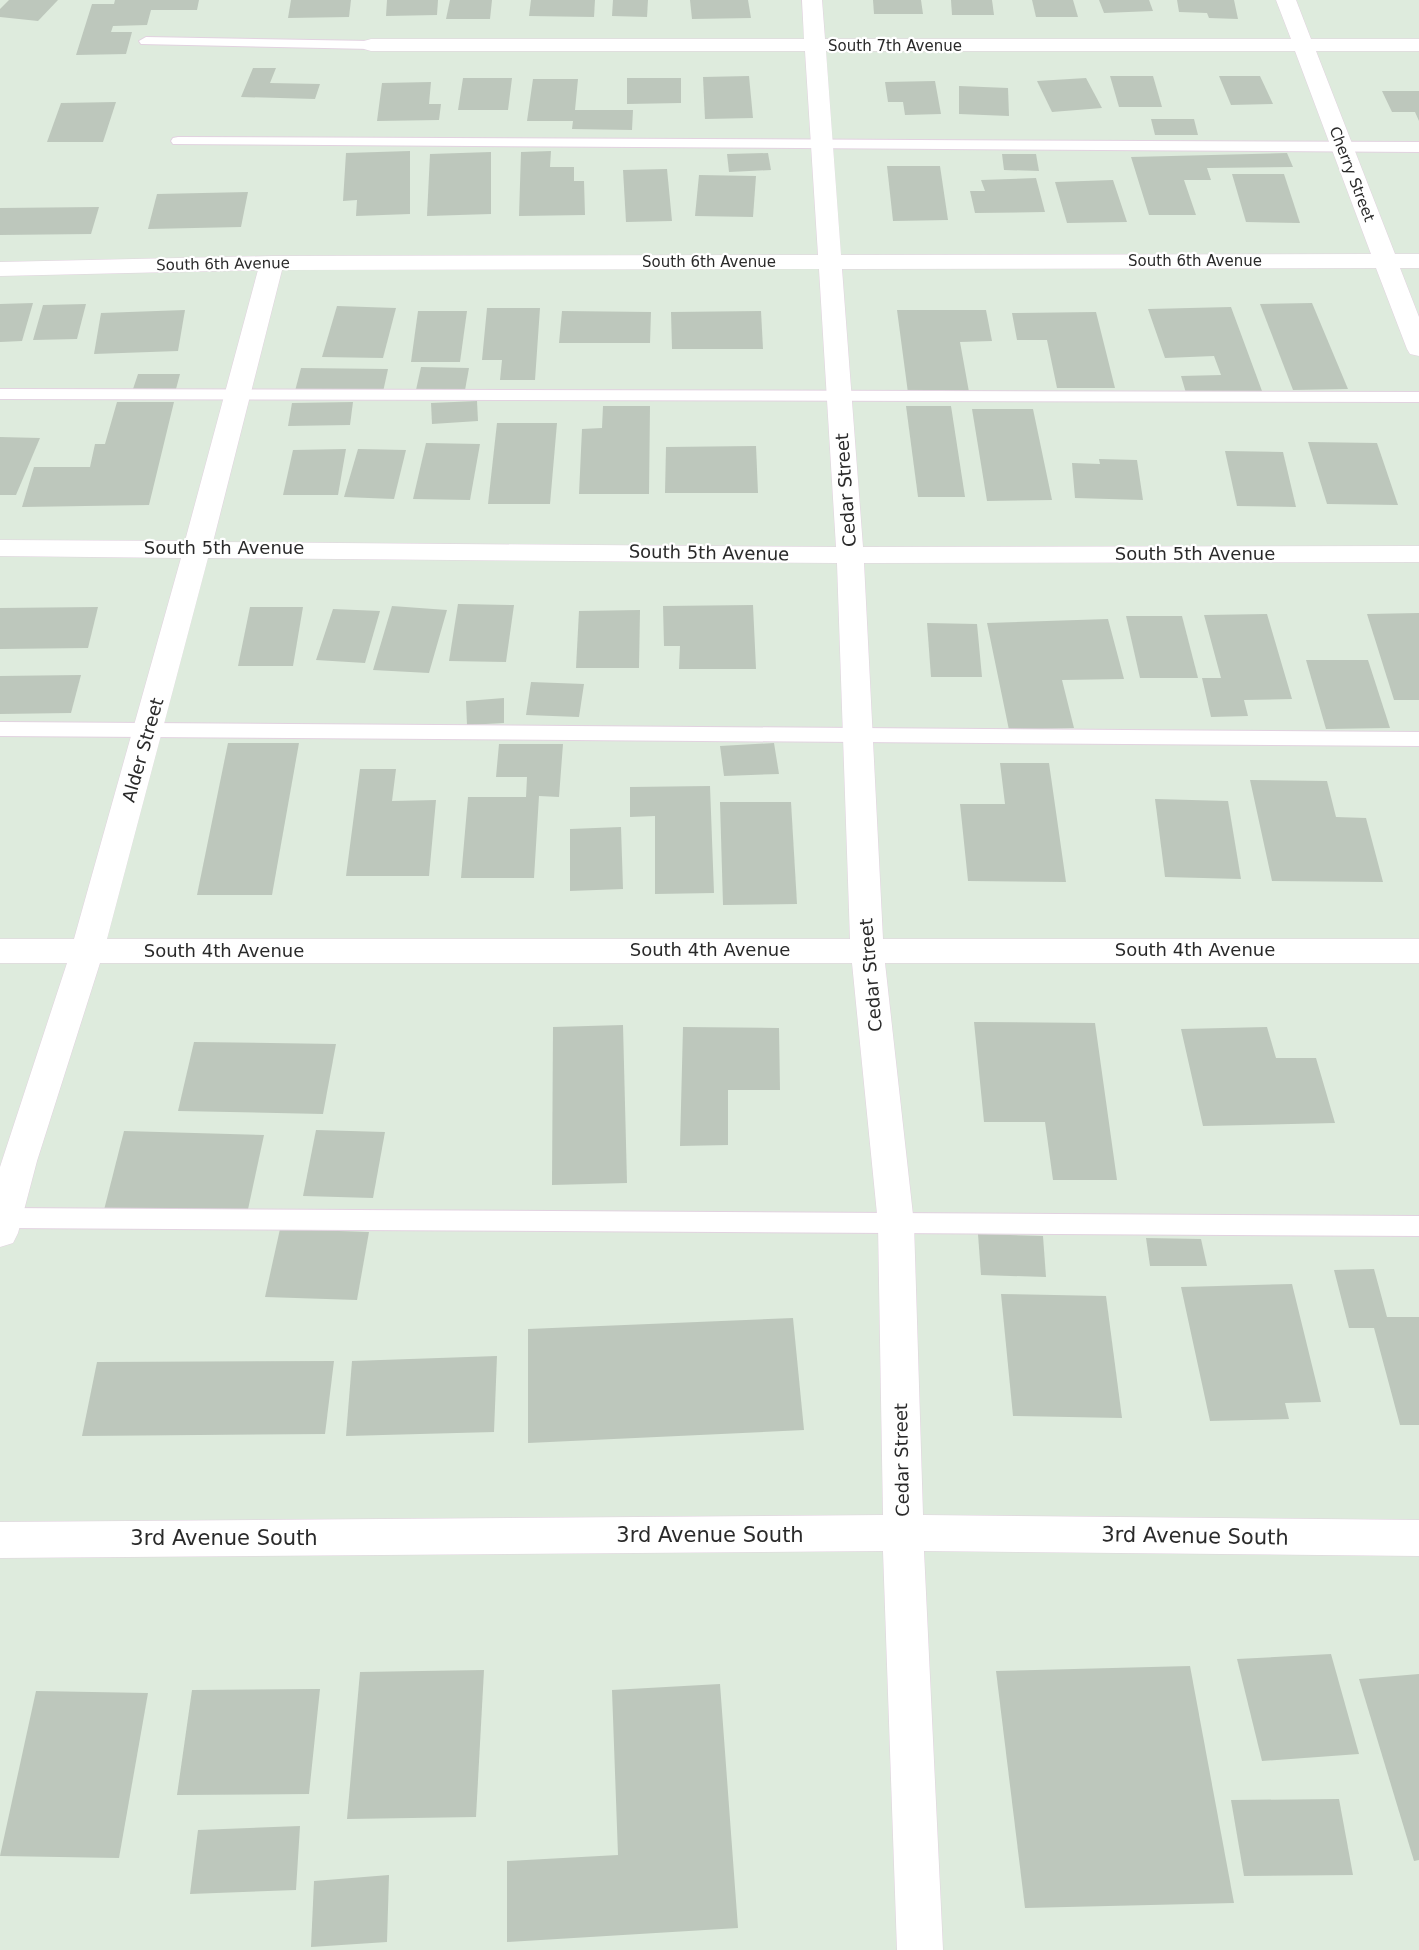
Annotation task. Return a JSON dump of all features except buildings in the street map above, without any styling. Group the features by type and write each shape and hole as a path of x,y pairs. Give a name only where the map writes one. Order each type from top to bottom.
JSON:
{"street":[{"name":"Cedar Street","path":"812,0 824,143 850,555 867,949 896,1224 903,1533 920,1950"},
{"name":"Cherry Street","path":"1286,0 1419,349"},
{"name":"South 7th Avenue","path":"371,45 1419,45"},
{"name":"South 6th Avenue","path":"0,269 272,263 1419,261"},
{"name":"Alder Street","path":"2,1226 87,951 199,548 272,263"},
{"name":"South 5th Avenue","path":"0,548 850,555 1419,554"},
{"name":"South 4th Avenue","path":"0,951 867,949 1419,951"},
{"name":"3rd Avenue South","path":"0,1540 903,1533 1419,1538"}],"lane":[{"path":"146,41 371,45"},
{"path":"178,141 1419,147"},
{"path":"0,394 1419,397"},
{"path":"0,729 1419,739"},
{"path":"2,1226 896,1224 1419,1226"}]}
